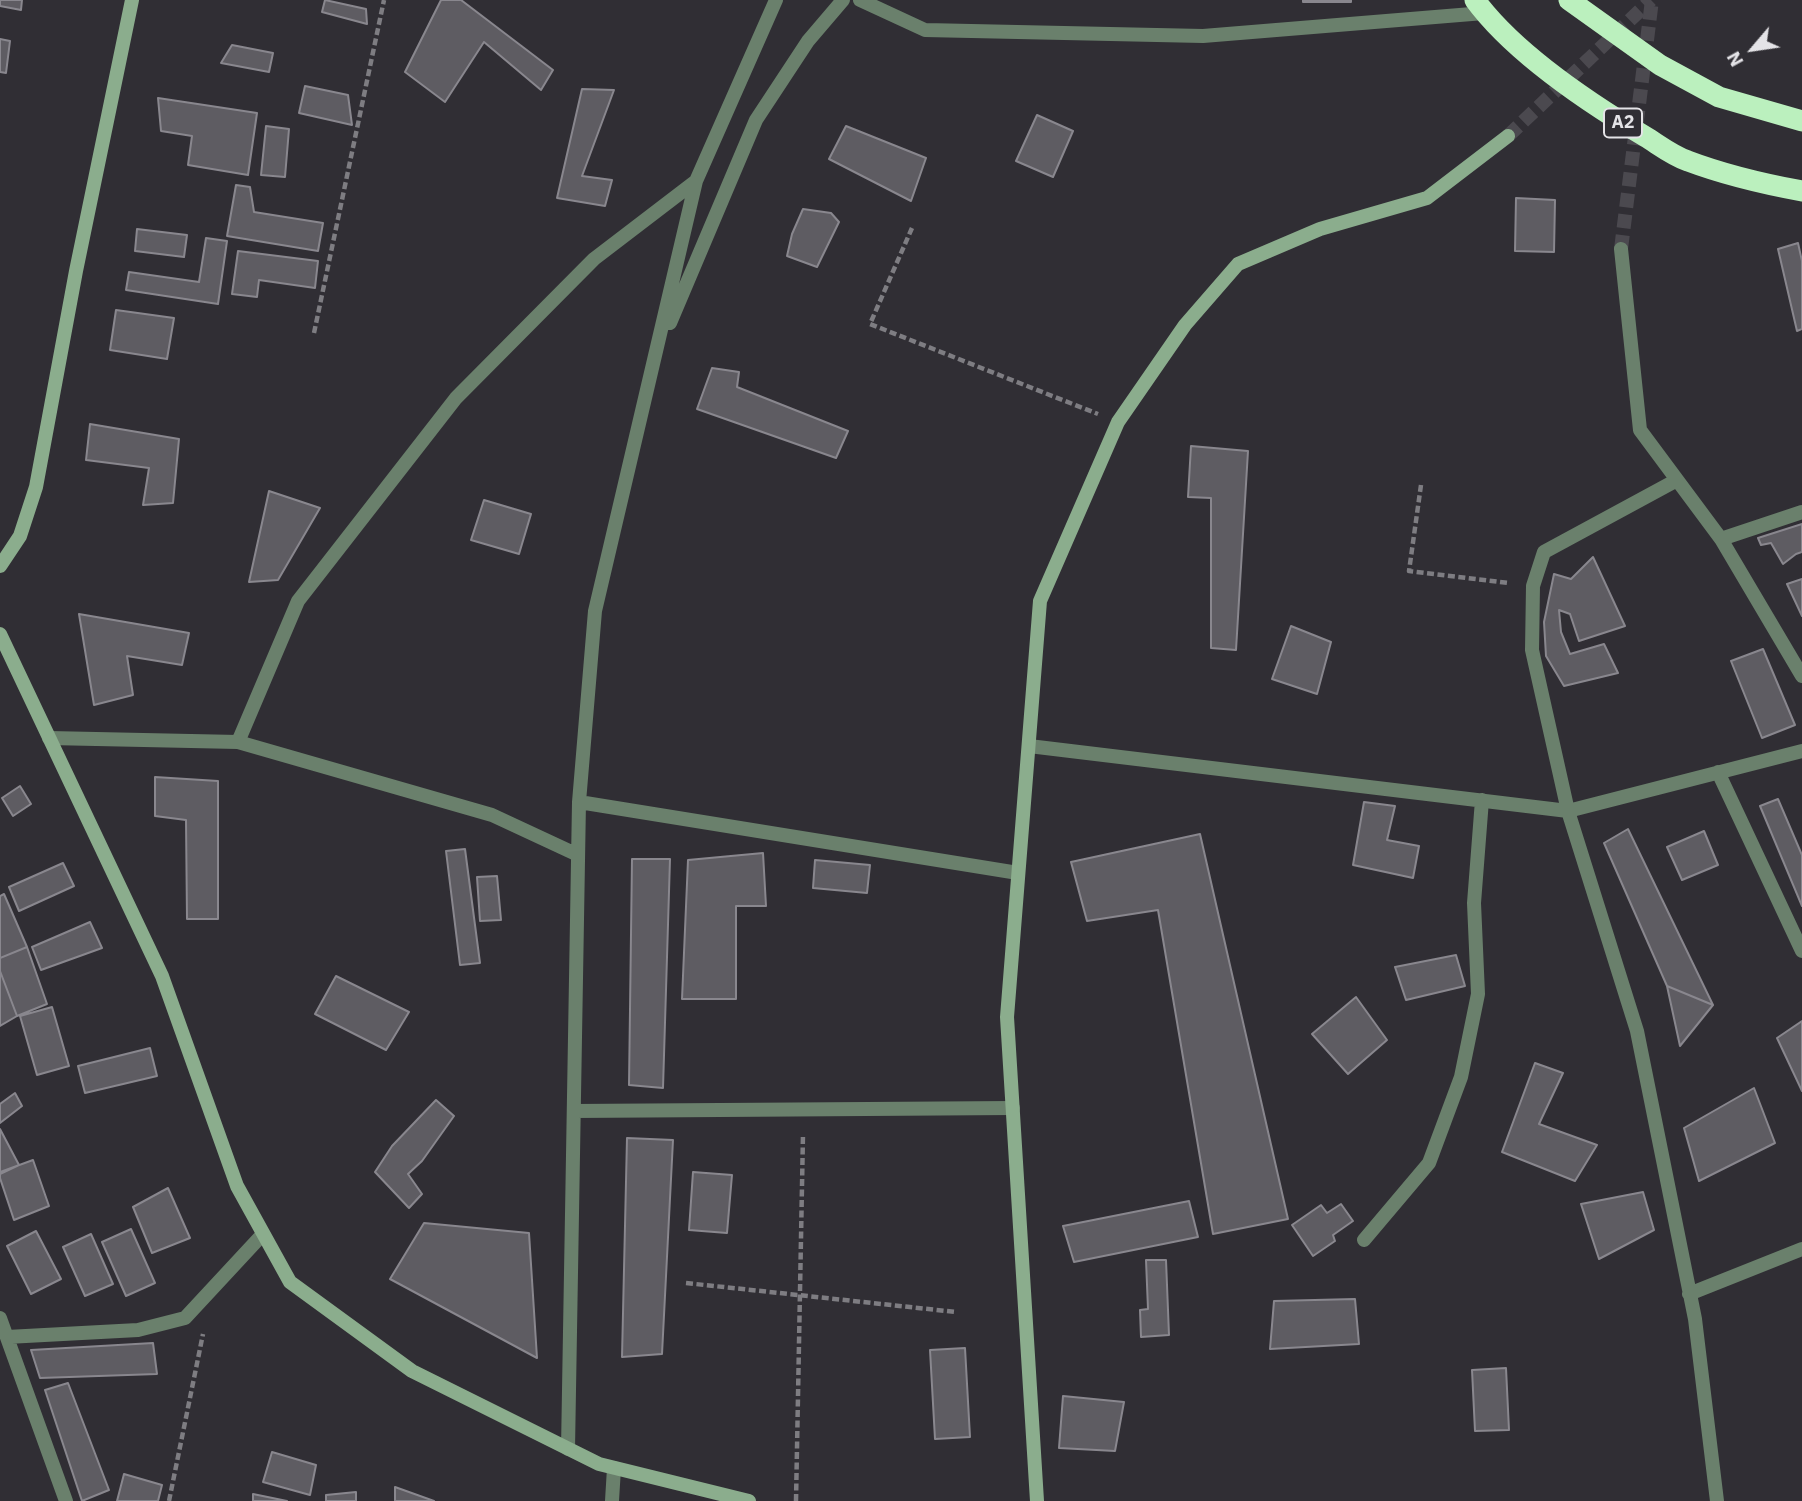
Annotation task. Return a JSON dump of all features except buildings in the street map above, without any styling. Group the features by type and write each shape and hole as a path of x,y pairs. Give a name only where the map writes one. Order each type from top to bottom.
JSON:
{"highway":[{"path":"1569,0 1660,65 1719,97 1802,121"},
{"name":"A2","path":"1480,6 1532,58 1616,119 1685,160 1762,184 1802,191"}],"street":[{"path":"0,566 20,536 36,486 79,257 132,0"},
{"path":"568,1449 579,802 595,611 696,181 776,0"},
{"path":"655,360 756,120 808,41 843,0"},
{"path":"860,0 925,30 1203,36 1480,6"},
{"path":"1037,1501 1007,1017 1040,601 1118,422 1185,325 1238,264 1320,229 1427,198 1508,136"},
{"path":"238,743 298,601 456,398 594,259 696,181"},
{"path":"1621,250 1640,430 1721,539 1802,676"},
{"path":"1677,480 1544,552 1533,586 1532,650 1568,811 1637,1031 1695,1319 1717,1501"},
{"path":"1721,539 1802,512"},
{"path":"0,634 162,976 237,1186 290,1282 412,1371 599,1464 749,1501"},
{"path":"49,738 238,743 492,815 578,855"},
{"path":"1029,746 1568,811 1802,751"},
{"path":"1718,772 1802,951"},
{"path":"1364,1240 1429,1163 1461,1077 1478,994 1474,903 1482,800"},
{"path":"579,802 1018,873"},
{"path":"574,1111 1013,1108"},
{"path":"7,1337 138,1330 185,1318 263,1234"},
{"path":"1689,1294 1802,1250"},
{"path":"0,1318 65,1501"},
{"path":"612,1501 614,1468"}],"path":[{"path":"314,333 384,0"},
{"path":"912,229 870,324 1118,422"},
{"path":"1421,485 1409,571 1533,586"},
{"path":"796,1501 803,1110"},
{"path":"686,1283 956,1312"},
{"path":"169,1501 212,1289"}],"tunnel":[{"path":"1508,136 1651,0"},
{"path":"1621,249 1652,0"}]}
